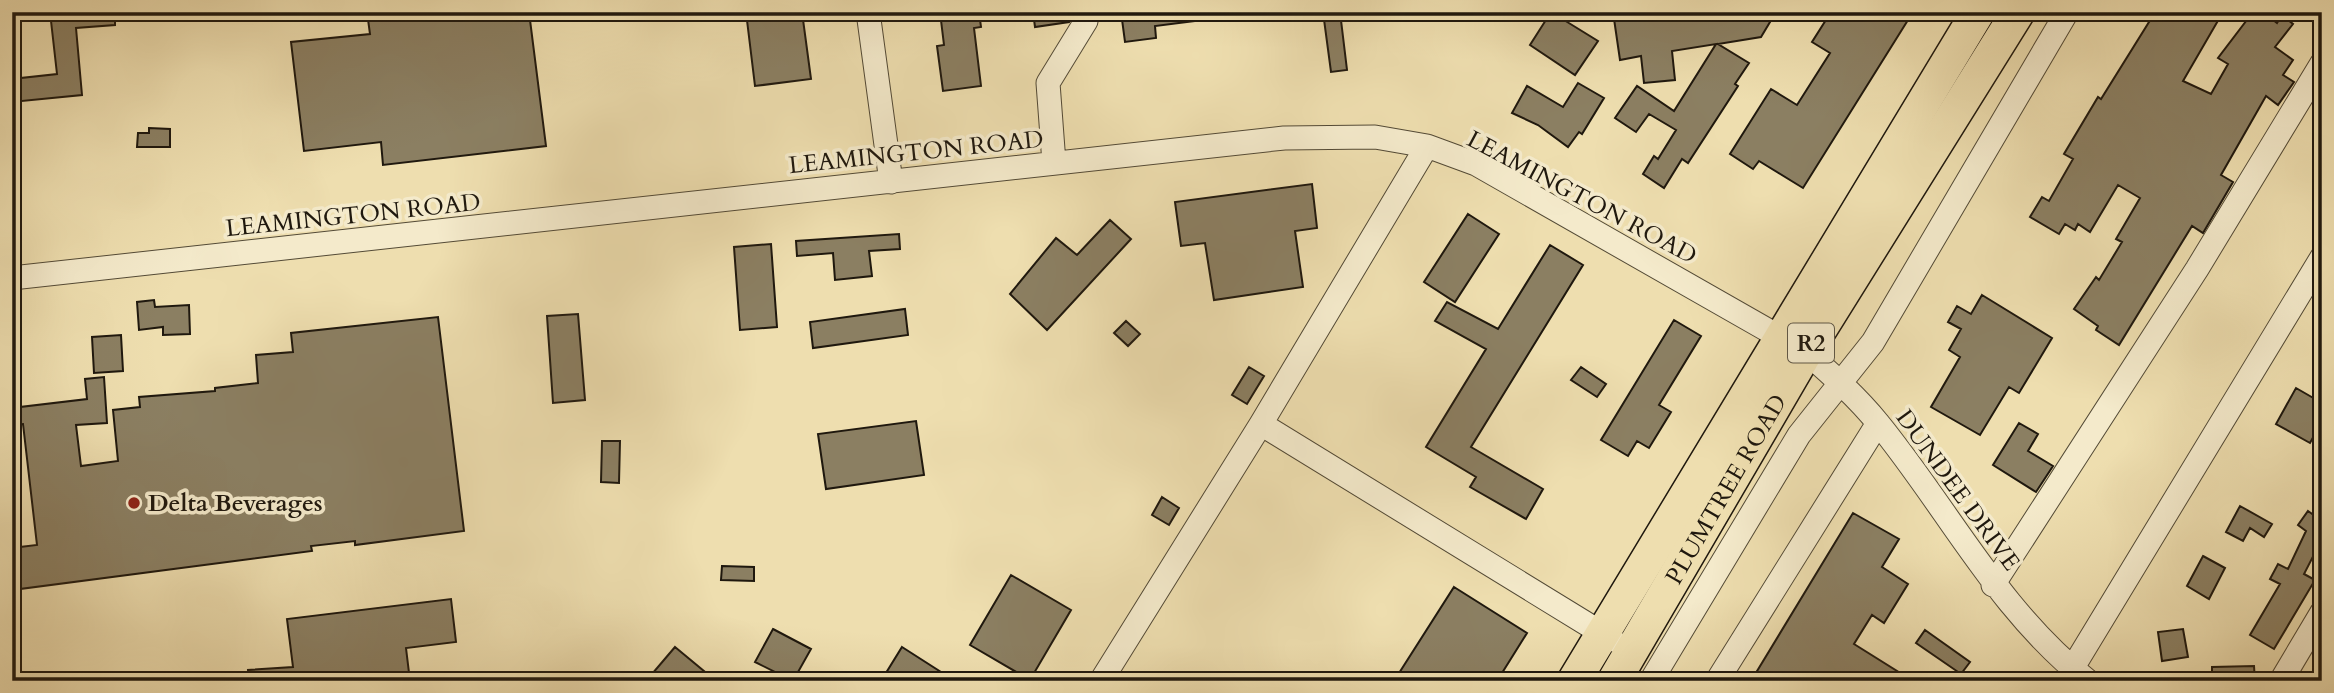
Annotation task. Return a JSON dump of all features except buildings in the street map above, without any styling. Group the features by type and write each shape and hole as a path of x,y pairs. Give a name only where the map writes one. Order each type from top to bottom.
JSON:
{"highway":[{"name":"PLUMTREE ROAD","path":"1614,681 1633,652 1793,343 1978,12"},
{"name":"PLUMTREE ROAD","path":"1574,681 1793,343 2018,12"}],"street":[{"path":"868,12 891,182"},
{"path":"1054,163 1048,83 1086,21 1087,12"},
{"path":"1651,681 1799,435 1839,381 1873,342 2067,12"},
{"path":"1993,585 2197,269 2322,63"},
{"name":"LEAMINGTON ROAD","path":"12,278 1284,138 1375,137 1427,146 1476,164 1793,343"},
{"path":"1101,681 1261,424 1427,146"},
{"path":"2080,675 2322,257"},
{"name":"DUNDEE DRIVE","path":"1793,343 1839,381 1878,423 1993,585 2036,636 2080,675"},
{"path":"1717,681 1878,423"},
{"path":"1261,424 1633,652"},
{"path":"2281,681 2322,612"}],"place":[{"name":"Delta Beverages","path":"134,503"}]}
